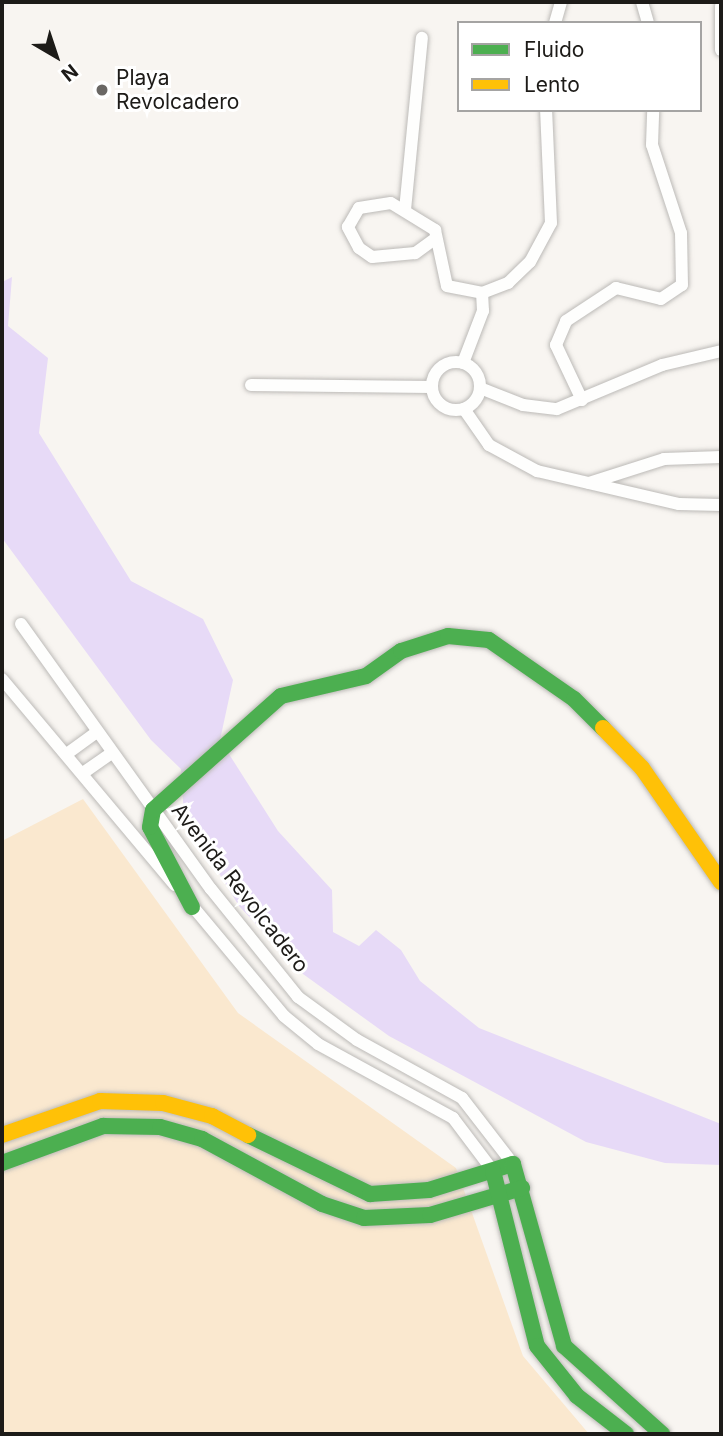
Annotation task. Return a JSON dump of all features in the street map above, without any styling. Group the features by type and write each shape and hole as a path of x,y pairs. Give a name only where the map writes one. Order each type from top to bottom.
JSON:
{"main road":[{"path":"192,907 150,827 153,810 281,696 366,676 401,651 448,636 489,640 574,699 642,768 721,882"},
{"path":"2,1135 100,1101 163,1103 212,1116 332,1181 370,1194 429,1190 513,1164"},
{"path":"2,1163 103,1126 160,1127 202,1139 322,1204 364,1218 430,1215 503,1196 522,1188"},
{"name":"Avenida Revolcadero","path":"513,1164 522,1188 564,1346 662,1434"},
{"path":"493,1171 503,1196 526,1319 537,1346 577,1396 626,1434"}],"street":[{"path":"556,21 561,2"},
{"path":"642,2 647,21"},
{"path":"721,6 721,50"},
{"path":"405,210 422,38"},
{"path":"436,238 415,253 387,258 372,257 351,238 352,216 369,202 405,210 431,224 436,238 446,286 482,293 508,283 530,262 551,223 546,112"},
{"path":"582,400 556,345 566,321 616,288 661,299 682,285 681,233 652,145 653,112"},
{"path":"463,363 483,311 482,293"},
{"path":"431,387 440,367 463,363 474,370 480,388 523,405 557,409 662,365 721,351"},
{"path":"251,385 431,387"},
{"path":"431,387 444,408 464,409 504,458 589,483 679,504 721,505"},
{"path":"464,409 480,388"},
{"path":"589,483 664,459 721,457"},
{"name":"Avenida Revolcadero","path":"21,624 110,754 298,997 357,1040 434,1079 490,1127 513,1164"},
{"path":"2,679 68,753 192,907 301,1030 424,1098 474,1140 493,1171"},
{"path":"68,753 96,733"},
{"path":"83,773 110,754"},
{"path":"424,1098 434,1079"}],"shaded area":[{"path":"12,277 8,326 48,358 39,433 131,581 203,619 233,680 220,740 278,831 332,890 333,932 359,946 376,930 401,950 420,981 479,1028 721,1124 721,1165 665,1163 586,1142 389,1036 303,974 239,906 184,816 181,769 151,740 2,538 2,282"},
{"path":"83,799 238,1013 456,1168 523,1356 589,1434 2,1434 2,841"}],"traffic: fast":[{"path":"192,907 150,827 153,810 281,696 366,676 401,651 448,636 489,640 574,699 603,728"},
{"path":"2,1163 103,1126 160,1127 202,1139 322,1204 364,1218 430,1215 522,1188"},
{"path":"248,1135 370,1194 429,1190 513,1164 564,1346 662,1434"},
{"path":"493,1171 537,1346 577,1396 626,1434"}],"traffic: slow":[{"path":"603,728 642,768 721,882"},
{"path":"2,1135 100,1101 163,1103 212,1116 248,1135"}],"place":[{"name":"Playa Revolcadero","path":"102,90"}]}
